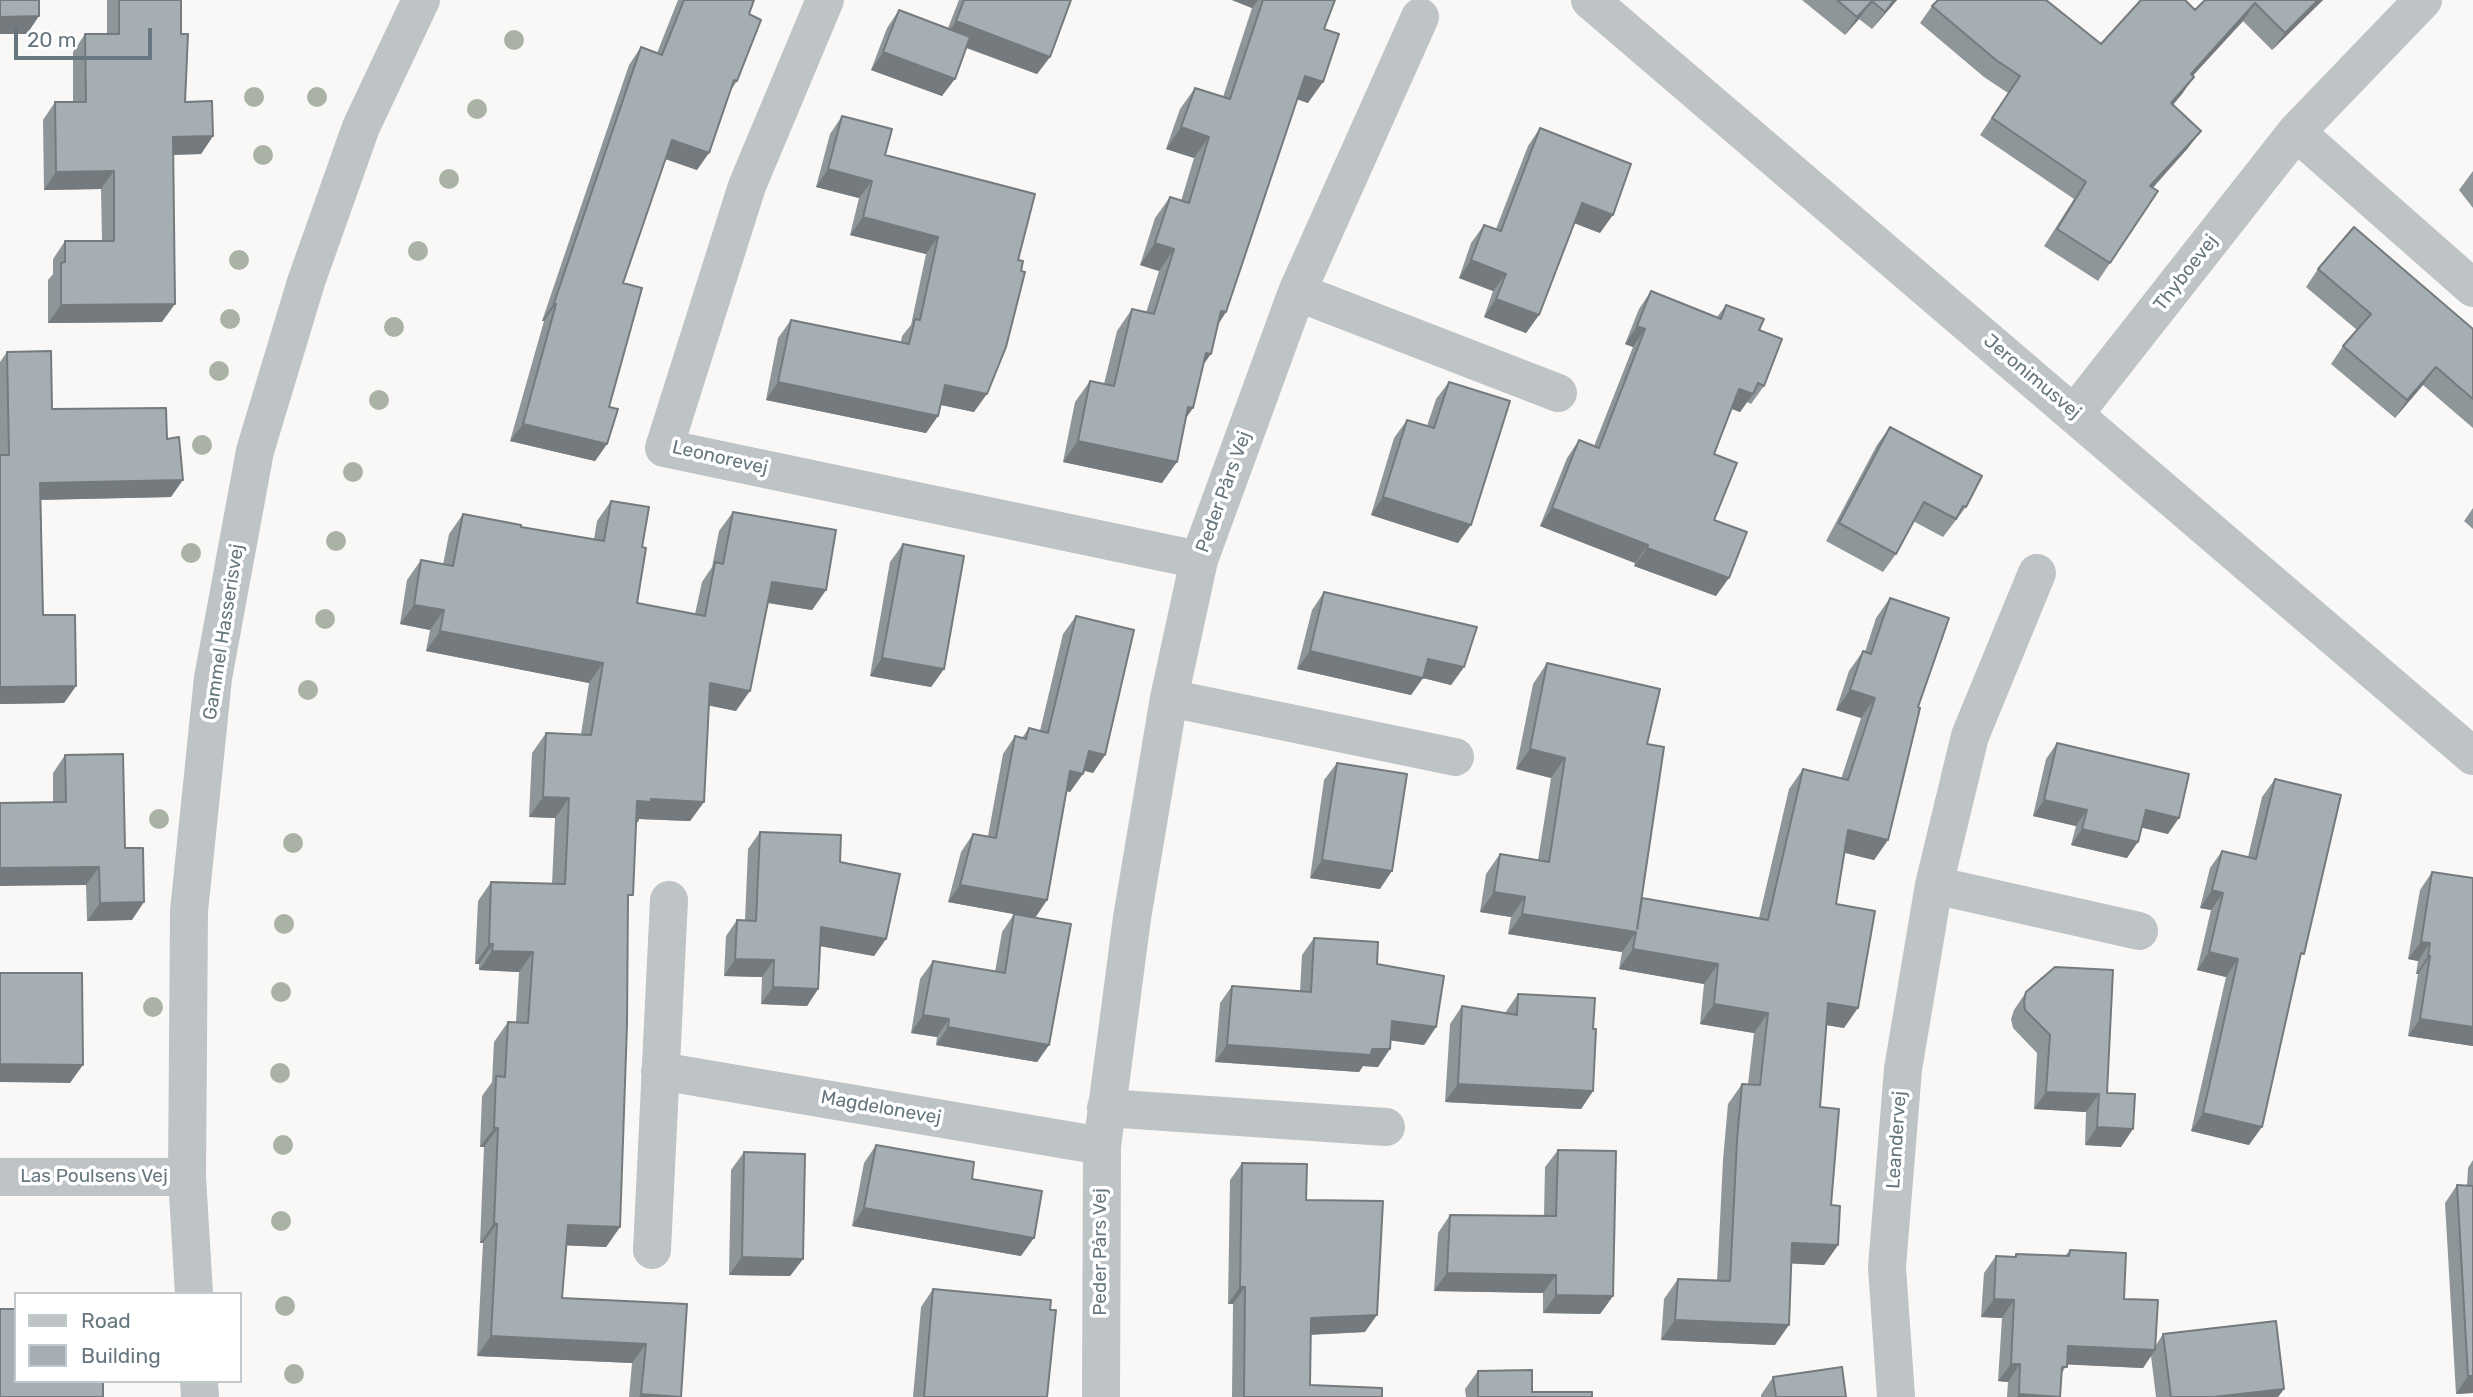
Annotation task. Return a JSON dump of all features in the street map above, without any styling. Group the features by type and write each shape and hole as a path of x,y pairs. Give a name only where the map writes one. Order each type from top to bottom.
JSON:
{"street":[{"name":"Gammel Hasserisvej","path":"194,1292 187,1177 189,911 213,678 255,451 306,282 361,127 421,0"},
{"name":"Leonorevej","path":"825,0 747,186 664,447 1199,560"},
{"name":"Jeronimusvej","path":"1590,0 2473,755"},
{"name":"Thyboevej","path":"2075,414 2296,132 2423,0"},
{"name":"Peder Pårs Vej","path":"1101,1397 1102,1146 1105,1108 1132,918 1169,698 1199,560 1297,292 1420,17"},
{"path":"2296,132 2473,288"},
{"path":"1297,292 1558,393"},
{"name":"Leandervej","path":"1896,1397 1887,1266 1903,1069 1934,885 1970,736 2037,573"},
{"path":"1169,698 1455,757"},
{"path":"1934,885 2139,931"},
{"path":"652,1251 669,901"},
{"name":"Magdelonevej","path":"660,1071 1102,1146"},
{"path":"1105,1108 1386,1126"},
{"name":"Las Poulsens Vej","path":"0,1177 187,1177"}],"building":[{"path":"0,0 39,0 39,16 0,17"},
{"path":"119,0 181,0 181,34 188,34 185,102 212,101 213,136 173,137 175,304 61,305 61,263 65,262 65,241 114,241 114,171 56,172 55,102 86,102 85,34 119,34"},
{"path":"684,0 754,0 749,14 761,20 737,81 734,80 709,153 672,140 623,283 642,288 609,407 618,409 607,444 523,424 556,304 554,303 641,47 662,55"},
{"path":"964,0 1071,0 1050,57 956,21"},
{"path":"1263,0 1335,0 1324,29 1339,34 1323,82 1305,76 1226,312 1221,311 1211,354 1206,353 1193,408 1188,407 1177,462 1078,441 1090,381 1114,386 1132,309 1154,314 1174,249 1155,243 1170,197 1189,203 1209,137 1181,127 1195,88 1230,99"},
{"path":"1837,0 1894,0 1885,12 1872,1 1857,17"},
{"path":"1938,0 2046,0 2101,44 2141,0 2185,0 2195,10 2205,0 2318,0 2285,33 2255,3 2191,74 2194,77 2171,103 2201,131 2150,186 2158,191 2110,263 2057,229 2086,182 1992,118 2020,76 1996,60 1932,6"},
{"path":"899,10 970,37 955,79 883,52"},
{"path":"842,116 892,129 885,155 1035,194 1018,260 1023,261 1021,271 1025,272 1006,347 987,394 945,385 938,416 778,382 791,320 909,344 915,319 920,320 938,237 863,217 872,181 828,169"},
{"path":"1540,128 1631,164 1613,215 1582,203 1539,315 1496,299 1506,274 1471,260 1484,225 1501,231"},
{"path":"2354,227 2473,329 2473,399 2436,367 2407,400 2343,346 2371,314 2318,269"},
{"path":"1651,291 1721,319 1726,305 1764,319 1759,330 1782,339 1764,386 1758,383 1753,394 1739,389 1714,454 1737,463 1714,520 1747,532 1729,578 1647,548 1648,545 1552,508 1579,440 1599,448 1645,329 1637,326"},
{"path":"51,351 52,409 166,408 167,439 179,437 183,480 40,483 43,615 75,615 76,686 0,687 0,455 9,455 7,352"},
{"path":"1449,382 1510,401 1471,525 1383,497 1407,420 1434,428"},
{"path":"1890,427 1982,476 1966,507 1963,506 1956,519 1924,502 1896,554 1839,523"},
{"path":"611,501 649,507 642,547 646,548 637,603 705,616 715,562 723,564 733,512 836,530 826,590 772,582 750,691 710,683 704,802 651,799 651,802 637,801 633,895 628,895 627,1025 620,1227 568,1225 562,1298 687,1304 681,1397 641,1394 646,1344 491,1336 497,1224 494,1223 498,1128 494,1128 496,1076 505,1077 508,1022 528,1023 533,952 492,951 493,944 489,944 491,882 565,884 569,798 543,797 546,733 591,735 603,663 440,631 444,610 414,605 421,560 453,566 463,514 604,541"},
{"path":"903,544 964,556 944,669 882,658"},
{"path":"1324,592 1477,627 1464,667 1428,659 1423,678 1310,651"},
{"path":"1890,598 1949,618 1918,707 1920,708 1888,840 1848,830 1836,904 1875,911 1858,1008 1828,1003 1820,1107 1839,1109 1831,1205 1840,1206 1838,1245 1792,1243 1789,1325 1675,1320 1678,1279 1730,1281 1742,1084 1760,1085 1768,1013 1714,1004 1718,964 1633,949 1636,932 1522,914 1525,897 1494,892 1500,854 1549,862 1565,758 1530,749 1547,663 1660,689 1647,744 1664,747 1637,929 1642,898 1768,920 1803,769 1848,780 1875,698 1850,690 1863,651 1871,654"},
{"path":"1076,616 1134,630 1105,755 1089,751 1083,774 1070,771 1047,900 960,885 973,834 996,838 1015,736 1026,739 1029,728 1048,733"},
{"path":"2057,743 2189,774 2179,818 2146,810 2138,842 2082,829 2087,810 2044,800"},
{"path":"123,754 125,848 143,848 144,902 100,903 99,867 0,868 0,803 66,802 65,755"},
{"path":"1337,763 1407,774 1392,871 1322,860"},
{"path":"2275,779 2341,795 2304,954 2301,953 2262,1127 2203,1113 2238,959 2209,952 2223,893 2212,890 2222,851 2256,859"},
{"path":"760,832 841,835 840,862 900,874 886,939 821,927 818,989 773,987 774,960 735,959 737,920 756,921"},
{"path":"2432,872 2473,878 2473,1027 2420,1019 2430,956 2430,943 2421,942"},
{"path":"1014,914 1071,924 1049,1045 948,1027 949,1019 923,1015 933,961 1005,973"},
{"path":"1314,938 1378,942 1377,964 1444,976 1436,1027 1392,1021 1390,1049 1372,1049 1371,1055 1227,1045 1232,986 1311,992"},
{"path":"2055,967 2113,970 2107,1093 2135,1094 2133,1129 2097,1127 2099,1094 2046,1092 2050,1035 2025,1010 2024,1001 2026,992"},
{"path":"0,973 82,973 83,1065 0,1064"},
{"path":"1518,994 1595,998 1593,1091 1458,1084 1462,1006 1517,1015"},
{"path":"876,1145 974,1162 972,1179 1042,1191 1034,1238 864,1208"},
{"path":"1558,1150 1616,1151 1613,1296 1556,1295 1556,1275 1447,1273 1450,1215 1556,1216"},
{"path":"744,1152 805,1154 803,1259 742,1257"},
{"path":"1242,1163 1307,1164 1306,1200 1383,1201 1377,1315 1311,1318 1310,1385 1382,1388 1382,1397 1244,1397 1245,1287 1240,1287"},
{"path":"2457,1185 2473,1186 2473,1376 2468,1376"},
{"path":"2070,1250 2126,1253 2124,1299 2158,1300 2155,1350 2068,1346 2067,1367 2062,1367 2060,1397 2019,1394 2020,1364 2011,1364 2014,1300 1994,1299 1996,1256 2069,1256"},
{"path":"933,1289 1051,1300 1050,1310 1056,1310 1047,1397 924,1397"},
{"path":"0,1309 14,1309 14,1383 103,1383 103,1397 0,1397"},
{"path":"2276,1321 2284,1389 2213,1397 2171,1397 2163,1334"},
{"path":"1842,1367 1846,1397 1776,1397 1773,1377"},
{"path":"1532,1370 1532,1392 1592,1392 1592,1397 1478,1397 1478,1371"}]}
